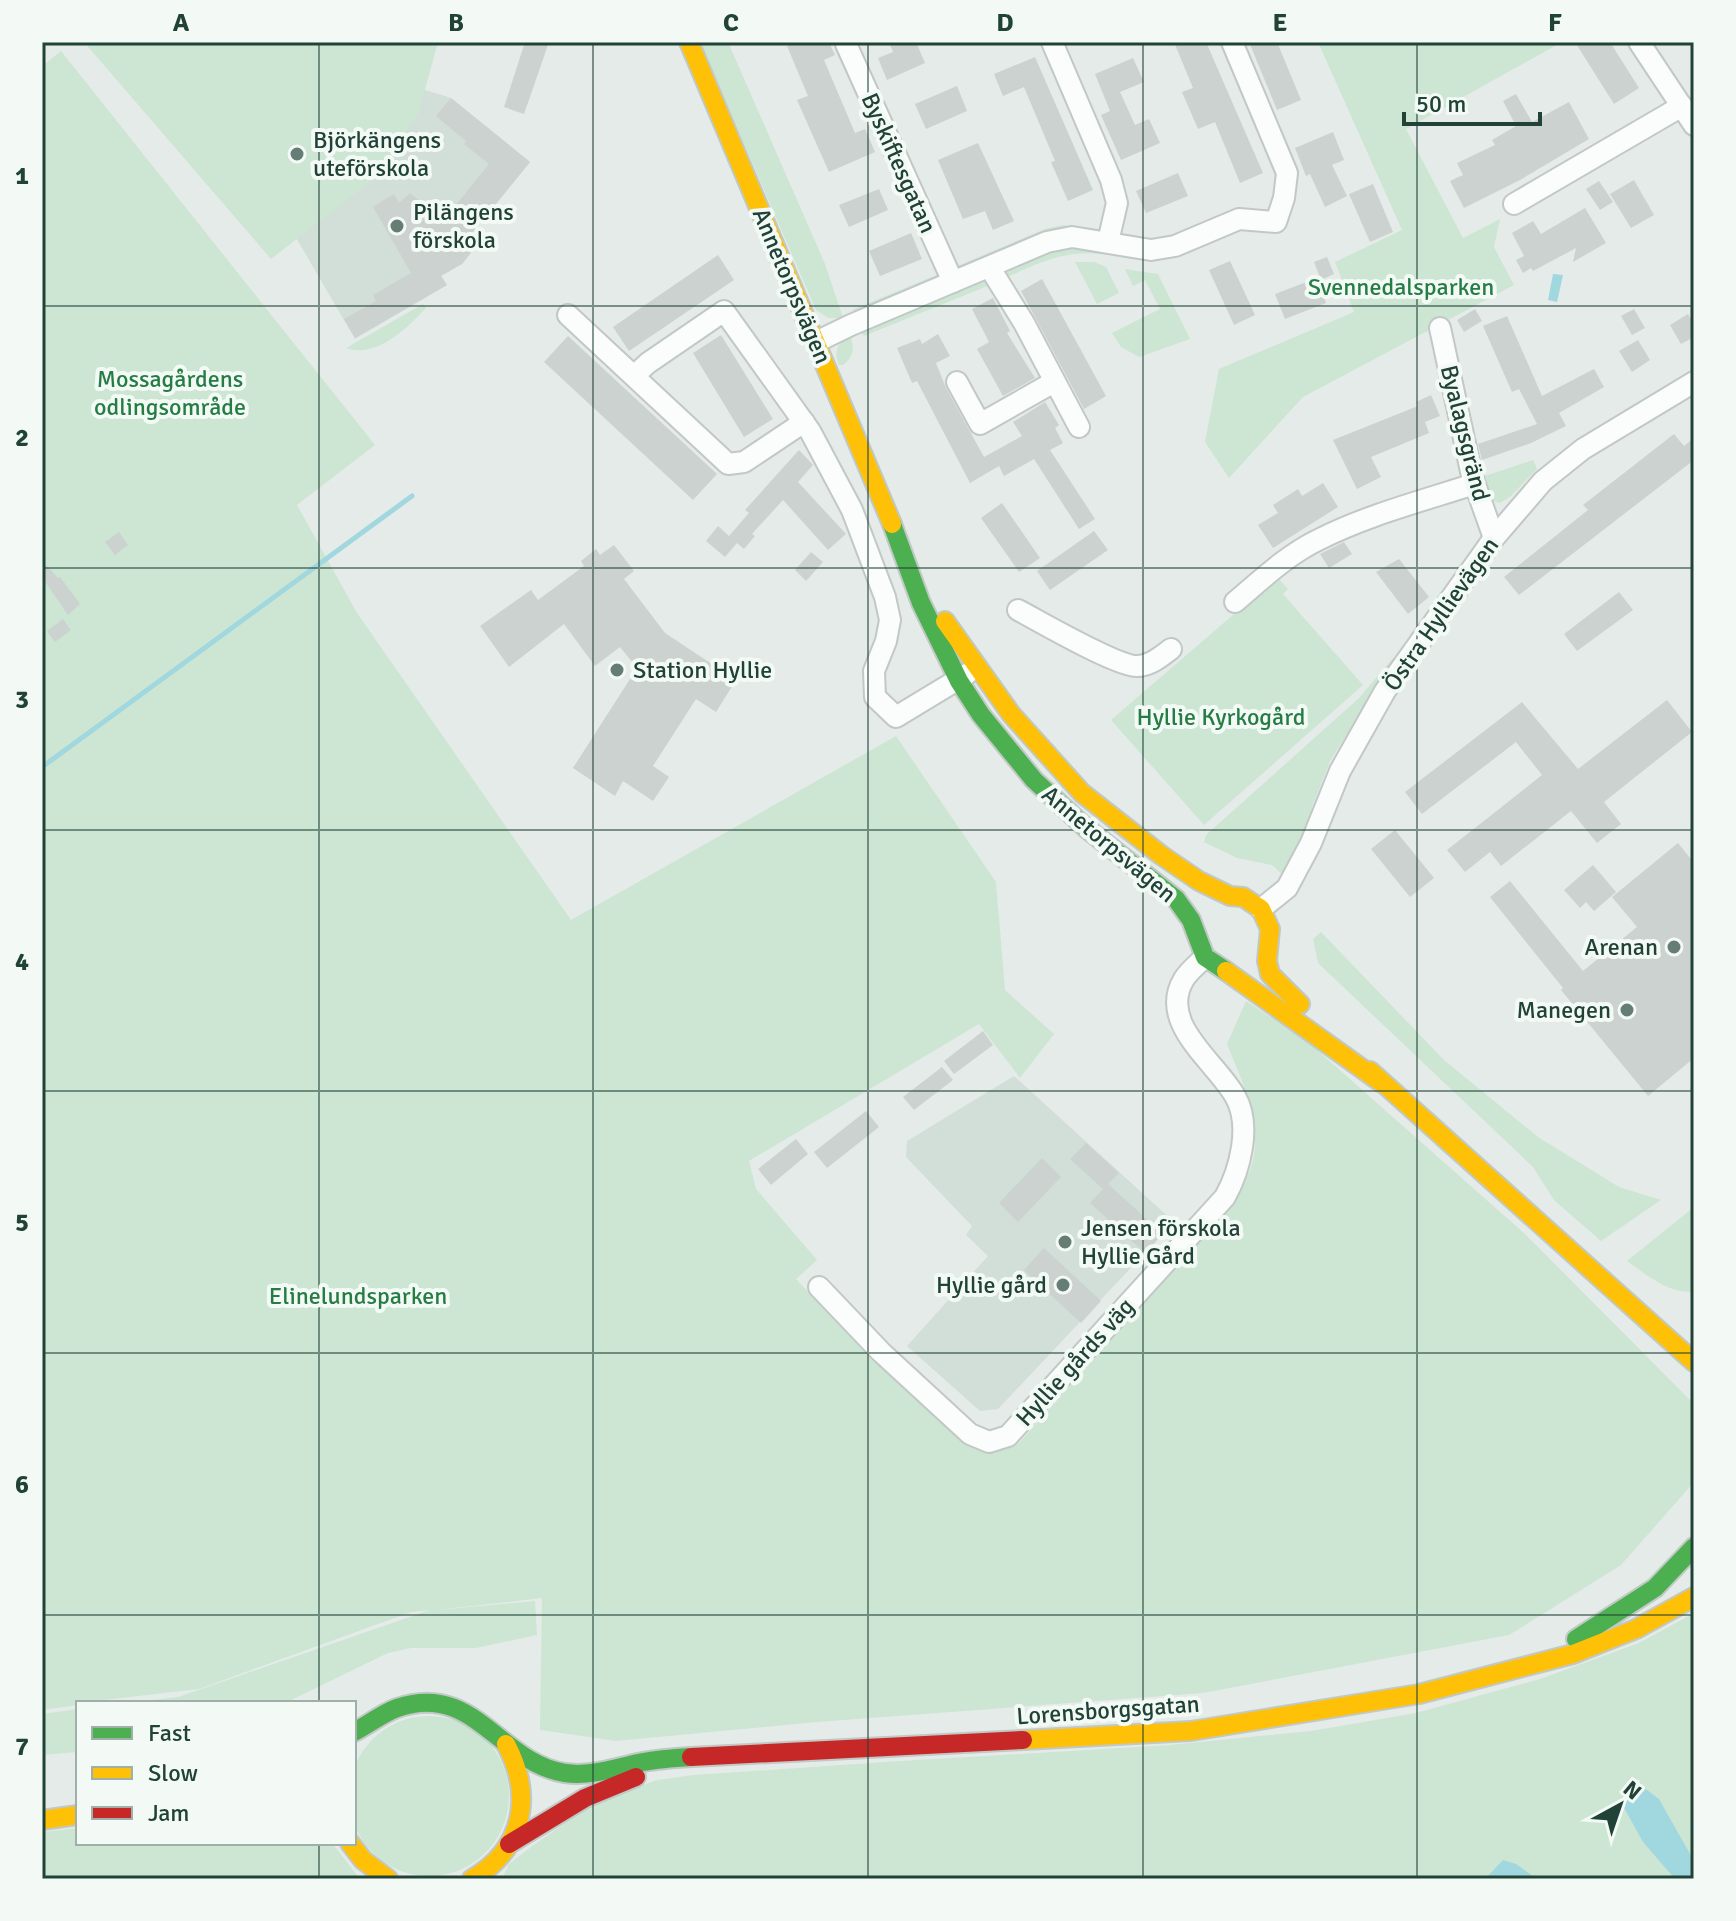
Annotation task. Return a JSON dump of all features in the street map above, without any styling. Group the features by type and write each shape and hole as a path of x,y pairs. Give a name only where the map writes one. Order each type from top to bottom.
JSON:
{"main road":[{"name":"Annetorpsvägen","path":"689,42 895,530 921,603 959,681 981,715 1034,780 1086,828 1176,899 1185,910 1205,957"},
{"name":"Annetorpsvägen","path":"895,530 929,597 976,666 1011,714 1082,793 1161,855 1199,881 1230,896"},
{"name":"Annetorpsvägen","path":"1196,934 1198,921 1218,899 1243,897 1261,909"},
{"path":"1261,909 1270,929 1267,961 1270,974 1278,985 1382,1083 1694,1362"},
{"path":"1226,969 1251,965 1263,954 1269,942"},
{"path":"1205,957 1226,969 1382,1083"},
{"path":"1589,1266 1648,1310 1686,1331"},
{"name":"Lorensborgsgatan","path":"1493,1675 1562,1647 1622,1613 1673,1573 1694,1547"},
{"name":"Lorensborgsgatan","path":"362,1728 397,1708 417,1703 454,1706 472,1713 539,1765 576,1774 653,1760 1191,1731 1419,1694 1573,1654 1615,1639 1694,1597"},
{"name":"Lorensborgsgatan","path":"472,1879 489,1872 509,1844 523,1811 521,1773 503,1739"},
{"name":"Lorensborgsgatan","path":"509,1844 563,1810 613,1784 722,1757"},
{"path":"42,1820 76,1815"},
{"path":"352,1845 363,1860 384,1877"}],"street":[{"path":"1052,42 1111,180 1117,203 1108,242"},
{"path":"816,342 1047,242 1072,237 1151,250 1175,246 1239,219 1276,222 1284,198 1287,173 1232,42"},
{"path":"1639,42 1694,125"},
{"name":"Byskiftesgatan","path":"846,44 953,282"},
{"path":"1514,204 1682,106"},
{"path":"990,268 1024,323 1079,427"},
{"path":"635,375 724,311 804,422 852,510 885,597 890,620 886,641 874,671 875,697 896,717 959,681 976,666"},
{"path":"568,315 728,464 744,462 804,422"},
{"name":"Byalagsgränd","path":"1440,328 1474,484 1494,538"},
{"path":"957,382 980,424 1054,382"},
{"name":"Östra Hyllievägen","path":"1261,909 1287,888 1311,843 1340,771 1385,691 1494,538 1543,481 1583,449 1694,382"},
{"path":"1235,602 1283,561 1317,540 1366,519 1474,484"},
{"path":"1018,610 1101,653 1137,666 1156,660 1171,649"},
{"name":"Hyllie gårds väg","path":"819,1287 881,1352 970,1434 989,1442 1008,1436 1225,1197 1236,1176 1242,1119 1236,1098 1179,1020 1177,996 1184,978 1205,957"}],"shaded area":[{"name":"Pilängens förskola","path":"409,85 451,98 530,162 468,239 476,246 463,263 441,276 447,285 355,339 280,210"},
{"name":"Jensen förskola Hyllie Gård","path":"1014,1076 1174,1222 998,1409 980,1411 907,1346 988,1256 966,1235 972,1226 906,1157 907,1141"}],"green space":[{"path":"84,42 438,42 418,115 370,182 271,259"},
{"path":"700,42 728,42 825,264 843,318 828,318 816,310"},
{"name":"Svennedalsparken","path":"1318,42 1562,42 1406,129 1463,238 1500,219 1494,247 1514,285 1303,397 1229,478 1205,442 1219,369 1354,312 1335,262 1402,230"},
{"path":"61,51 375,445 297,505 357,613 571,920 896,736 996,882 1005,990 1054,1034 1020,1078 979,1024 749,1161 756,1189 817,1260 796,1279 873,1361 969,1445 990,1450 1019,1443 1235,1202 1251,1167 1255,1136 1250,1104 1227,1044 1246,1001 1308,1042 1525,1234 1694,1404 1694,1482 1621,1565 1509,1635 1203,1693 817,1722 616,1741 540,1730 542,1598 437,1610 535,1601 537,1635 476,1648 411,1648 388,1653 289,1701 145,1701 178,1697 430,1610 411,1612 199,1689 76,1701 76,1705 42,1710 42,66"},
{"path":"1063,225 1101,231 962,272 955,267 1045,229"},
{"path":"1074,247 1100,250 1099,254 1074,254 1050,259 1005,278 1002,274 1048,251"},
{"path":"1075,262 1094,262 1106,267 1119,293 1097,304"},
{"path":"1125,269 1158,274 1190,339 1139,357 1121,347 1112,333 1160,309 1145,280 1133,286"},
{"path":"939,274 937,280 857,312 852,310"},
{"path":"987,279 990,285 864,336 861,332"},
{"path":"423,304 426,308 390,340 368,349 346,348"},
{"path":"850,335 851,355 843,365 839,365 836,355 838,347"},
{"path":"1533,460 1537,469 1510,497 1500,503 1489,497 1482,477"},
{"name":"Hyllie Kyrkogård","path":"1277,577 1288,589 1283,594 1363,685 1204,825 1111,720"},
{"path":"1393,658 1330,761 1312,807 1309,831 1283,875 1272,865 1237,858 1204,842 1206,835 1359,698"},
{"path":"1321,932 1444,1060 1538,1137 1619,1187 1661,1200 1601,1241 1554,1200 1533,1167 1318,963 1313,939"},
{"path":"1694,1207 1694,1291 1667,1287 1627,1261"},
{"path":"1694,1613 1694,1861 1678,1835 1670,1872 1675,1879 1532,1879 1532,1876 1485,1879 502,1879 509,1864 593,1804 657,1780 694,1775 1170,1745 1311,1731 1416,1713 1540,1679 1639,1643"},
{"path":"76,1709 76,1752 42,1755 42,1714"},
{"path":"413,1717 445,1717 474,1729 496,1751 508,1780 508,1812 496,1841 474,1863 445,1875 413,1875 384,1863 362,1841 356,1829 356,1763 362,1751 384,1729"},
{"path":"76,1828 76,1845 334,1845 360,1879 42,1879 42,1832"}],"water":[{"path":"1553,274 1563,275 1557,302 1548,300"},
{"path":"1635,1781 1659,1799 1694,1861 1694,1879 1675,1879 1643,1842 1623,1806"},
{"path":"1503,1860 1516,1864 1533,1876 1532,1879 1485,1879"}],"building":[{"path":"525,42 549,42 524,114 504,107"},
{"path":"797,42 829,42 835,55 824,60 855,133 865,129 875,152 829,172 797,100 808,96 787,46"},
{"path":"889,42 916,42 925,63 887,80 878,58 893,52"},
{"path":"1174,42 1206,42 1263,173 1240,183 1215,122 1198,129 1182,92 1193,88"},
{"path":"1249,42 1277,42 1301,100 1277,110"},
{"path":"1575,42 1610,42 1639,88 1614,104"},
{"path":"1035,57 1093,190 1068,201 1024,87 1003,96 994,74"},
{"path":"1133,58 1144,82 1120,92 1135,125 1149,119 1160,143 1121,160 1101,115 1110,111 1095,74"},
{"path":"957,86 967,111 926,129 915,104"},
{"path":"1516,94 1532,122 1569,102 1589,139 1520,180 1464,208 1450,181 1463,175 1457,163 1495,145 1492,140 1516,126 1503,101"},
{"path":"451,98 530,162 467,239 476,246 462,264 441,276 447,285 355,338 344,319 376,301 373,295 411,273 373,207 394,194 399,203 410,193 444,220 489,164 436,116"},
{"path":"1333,132 1344,160 1332,165 1347,196 1325,207 1310,174 1306,176 1295,148"},
{"path":"978,143 1014,221 993,230 985,211 963,219 938,160"},
{"path":"1178,173 1188,196 1146,213 1136,191"},
{"path":"1634,180 1654,215 1631,228 1610,194"},
{"path":"1599,181 1613,202 1600,210 1586,189"},
{"path":"1373,184 1393,232 1370,242 1349,194"},
{"path":"879,189 888,210 849,227 839,205"},
{"path":"1585,208 1606,243 1573,262 1576,248 1533,271 1531,268 1523,273 1516,260 1524,256 1512,233 1533,221 1541,234"},
{"path":"911,233 922,259 880,276 869,251"},
{"path":"718,255 734,280 629,351 613,327"},
{"path":"1327,257 1334,274 1321,280 1314,262"},
{"path":"1230,261 1255,315 1234,325 1209,270"},
{"path":"1317,278 1326,303 1285,319 1275,294"},
{"path":"1042,279 1106,396 1084,409 1021,291"},
{"path":"993,298 1010,331 1007,333 1035,378 1003,396 977,349 989,342 972,309"},
{"path":"1475,309 1482,321 1464,332 1457,320"},
{"path":"1634,309 1645,328 1632,335 1621,316"},
{"path":"1688,314 1694,324 1694,337 1681,344 1670,325"},
{"path":"1507,316 1542,396 1594,369 1604,387 1559,413 1566,426 1531,443 1482,460 1478,444 1537,424 1519,389 1512,392 1483,326"},
{"path":"938,334 950,356 936,363 946,388 984,457 1022,436 1013,422 1045,402 1059,425 1055,428 1063,443 1050,450 1095,519 1079,529 1034,459 1004,476 999,466 970,483 917,381 912,383 897,348 920,339 922,344"},
{"path":"721,335 773,419 744,437 693,353"},
{"path":"568,336 717,474 693,500 544,362"},
{"path":"1638,340 1650,360 1632,372 1619,351"},
{"path":"1431,395 1440,416 1425,422 1429,433 1371,457 1381,477 1357,489 1333,440 1418,406 1416,402"},
{"path":"1674,434 1684,446 1694,438 1694,460 1519,595 1504,577 1588,510 1583,505"},
{"path":"799,450 813,465 798,482 846,534 828,550 783,500 752,534 755,536 744,549 737,543 725,557 706,541 718,526 729,536 749,513 745,510"},
{"path":"1323,483 1338,507 1273,548 1258,525 1278,513 1273,505 1298,489 1302,496"},
{"path":"1002,503 1040,558 1019,572 981,518"},
{"path":"1094,531 1108,550 1050,590 1037,571"},
{"path":"119,532 128,545 115,555 105,542"},
{"path":"1344,542 1352,554 1329,568 1320,554"},
{"path":"614,545 634,571 624,579 665,633 736,680 716,712 696,699 653,766 669,777 653,801 623,781 615,796 573,768 637,668 620,647 595,666 564,624 509,667 480,626 531,590 538,600 584,566 581,561 596,549 600,555"},
{"path":"811,552 823,562 806,581 795,570"},
{"path":"1399,559 1429,597 1408,614 1376,572"},
{"path":"46,565 60,577 80,604 68,615 42,577 42,568"},
{"path":"1619,592 1633,610 1577,651 1564,634"},
{"path":"63,619 71,630 55,642 47,631"},
{"path":"1667,700 1692,732 1604,802 1621,824 1597,843 1571,811 1501,866 1490,852 1465,872 1447,850 1542,775 1516,742 1422,814 1405,792 1522,702 1578,769"},
{"path":"1395,830 1434,878 1410,897 1371,849"},
{"path":"1678,843 1694,863 1694,1058 1648,1096 1490,897 1510,881 1583,971 1637,927 1612,897"},
{"path":"1593,865 1616,892 1594,911 1586,902 1580,908 1564,890"},
{"path":"983,1031 993,1045 954,1074 944,1061"},
{"path":"942,1067 953,1080 914,1110 903,1097"},
{"path":"866,1111 879,1127 827,1168 814,1152"},
{"path":"796,1139 808,1154 771,1185 758,1169"},
{"path":"1086,1143 1119,1173 1103,1189 1070,1159"},
{"path":"1042,1158 1061,1177 1018,1222 999,1203"},
{"path":"1108,1184 1163,1234 1145,1253 1090,1203"},
{"name":"Hyllie gård","path":"1044,1248 1101,1301 1081,1323 1024,1270"}],"waterway":[{"path":"42,767 412,496"}],"traffic: fast":[{"path":"892,524 921,603 959,681 981,715 1034,780 1086,828 1176,899 1191,920 1205,957 1226,971"},
{"path":"1576,1639 1655,1588 1694,1547"},
{"path":"356,1731 391,1710 424,1703 446,1705 467,1714 522,1755 542,1766 565,1773 594,1773 649,1761 691,1757"}],"traffic: slow":[{"path":"689,42 892,524"},
{"path":"945,621 1011,714 1082,793 1199,881 1230,896 1243,897 1261,909 1270,929 1267,961 1270,974 1300,1004"},
{"path":"1226,971 1382,1083"},
{"path":"1370,1071 1694,1362"},
{"path":"1023,1740 1191,1731 1419,1694 1573,1654 1636,1629 1694,1597"},
{"path":"472,1879 503,1852 519,1819 520,1782 506,1744"},
{"path":"42,1820 76,1815"},
{"path":"352,1845 363,1860 388,1879"}],"traffic: jam":[{"path":"691,1757 1023,1740"},
{"path":"509,1844 585,1798 636,1777"}],"place":[{"name":"Björkängens uteförskola","path":"297,154"},
{"name":"Pilängens förskola","path":"397,226"},
{"name":"Station Hyllie","path":"617,670"},
{"name":"Arenan","path":"1674,947"},
{"name":"Manegen","path":"1627,1010"},
{"name":"Jensen förskola Hyllie Gård","path":"1065,1242"},
{"name":"Hyllie gård","path":"1063,1285"}],"park label":[{"name":"Mossagårdens odlingsområde","path":"170,393"},
{"name":"Elinelundsparken","path":"358,1296"}]}
